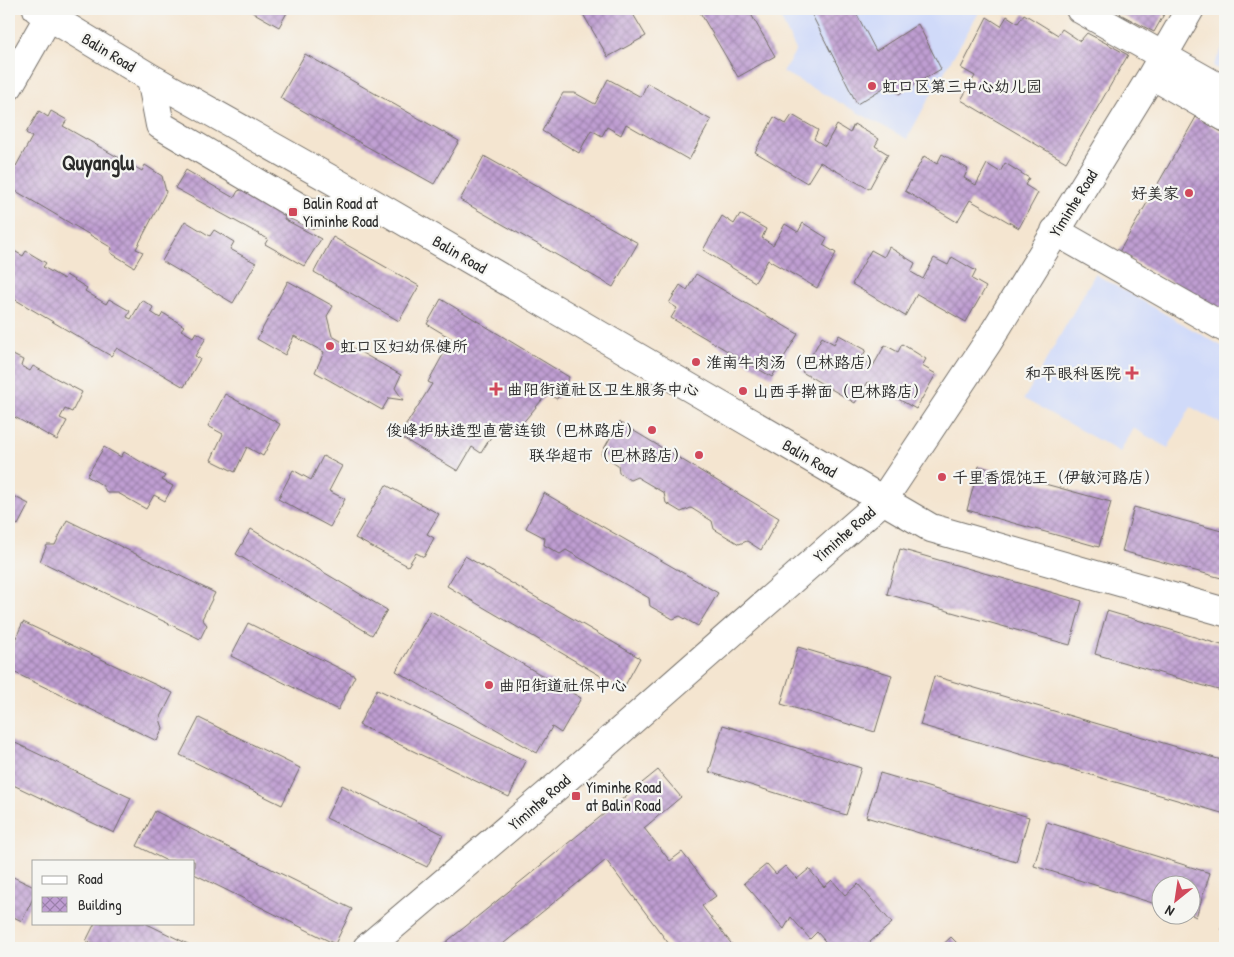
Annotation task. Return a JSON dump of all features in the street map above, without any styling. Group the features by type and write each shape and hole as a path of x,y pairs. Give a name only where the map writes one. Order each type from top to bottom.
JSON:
{"street":[{"path":"1080,9 1225,117"},
{"name":"Yiminhe Road","path":"367,948 568,777 883,500 988,342 1190,9"},
{"path":"9,86 47,11"},
{"name":"Balin Road","path":"47,11 151,78 371,202 931,528 1225,612"},
{"path":"1157,66 1225,91"},
{"path":"151,78 160,125 297,206 314,214 371,202"},
{"path":"1055,231 1225,328"}],"shaded area":[{"name":"虹口区第三中心幼儿园","path":"776,9 981,9 907,139 783,72 796,50"},
{"path":"1225,43 1225,73 1213,66"},
{"name":"和平眼科医院","path":"1095,274 1225,348 1225,426 1191,407 1168,448 1133,428 1120,452 1024,399"}],"building":[{"path":"247,9 289,9 279,27"},
{"path":"580,9 630,9 646,36 608,57"},
{"path":"698,9 748,9 775,56 738,77"},
{"path":"809,9 854,9 876,51 918,24 941,69 899,94 890,84 857,104"},
{"path":"1123,9 1167,9 1154,32 1120,14"},
{"path":"1024,14 1058,35 1062,29 1080,41 1087,33 1128,55 1066,162 961,100 975,76 961,68 987,17 1001,26 1007,16 1018,23"},
{"path":"305,54 459,141 434,184 280,98"},
{"path":"608,79 641,97 647,83 711,120 689,160 626,124 621,135 607,127 602,136 591,130 579,153 542,131 563,93 575,93 595,104"},
{"path":"39,111 48,117 51,111 67,120 63,126 142,171 145,165 162,176 166,192 136,249 143,252 134,267 111,253 112,248 9,187 9,162 16,166 32,137 26,133"},
{"path":"792,115 818,130 814,139 825,146 837,125 850,133 854,124 879,139 875,146 888,154 869,189 820,162 807,183 755,152 774,117 786,124"},
{"name":"好美家","path":"1196,117 1225,134 1225,313 1119,252"},
{"path":"942,154 968,169 964,178 976,185 987,164 1000,172 1005,163 1029,178 1025,185 1038,193 1019,228 970,200 957,222 905,191 924,156 937,164"},
{"path":"484,156 638,243 613,287 460,200"},
{"path":"186,170 234,198 238,191 244,189 286,214 284,219 321,239 304,266 265,244 268,239 175,188"},
{"path":"740,214 766,229 762,238 773,245 785,224 798,232 803,223 827,238 823,245 836,253 817,288 768,260 755,282 703,250 722,216 734,224"},
{"path":"185,221 210,236 214,230 234,242 230,249 256,263 233,303 162,261"},
{"path":"333,237 419,286 399,321 314,272"},
{"path":"889,247 915,263 911,272 923,279 934,258 948,265 952,257 976,271 972,279 986,287 966,322 917,294 905,316 852,284 871,250 884,257"},
{"path":"9,248 23,256 26,251 46,263 43,267 64,279 66,275 87,288 85,291 106,304 109,299 130,311 127,317 131,319 142,300 153,307 151,312 160,318 163,313 184,326 181,330 193,337 196,332 206,338 195,356 200,359 184,387 117,348 111,356 9,296"},
{"path":"696,274 798,334 772,377 671,318 677,308 669,303 680,285 687,290"},
{"name":"虹口区妇幼保健所","path":"288,281 333,306 327,316 332,336 401,375 395,388 403,400 389,398 382,410 315,372 324,352 294,336 285,355 257,339"},
{"name":"曲阳街道社区卫生服务中心","path":"441,299 569,377 557,399 547,394 515,432 499,424 481,453 472,447 458,471 399,436 432,384 428,382 445,351 451,354 457,342 427,324"},
{"path":"839,335 866,350 861,359 873,366 885,345 898,352 902,344 926,359 922,366 936,374 916,409 868,382 855,403 802,372 822,337 834,344"},
{"path":"9,353 23,360 21,366 30,371 33,366 82,392 72,412 65,409 60,418 67,421 57,440 9,414"},
{"path":"225,394 280,424 263,456 247,447 235,472 211,460 223,434 208,426"},
{"path":"619,422 779,518 761,550 747,541 739,544 714,529 712,521 691,508 681,512 666,503 664,493 637,477 630,480 619,473 618,465 601,454"},
{"path":"104,447 121,457 124,452 165,476 162,480 173,486 165,501 154,495 146,509 118,493 107,493 102,485 87,476"},
{"path":"323,456 342,466 329,491 345,499 330,527 278,499 293,470 311,480"},
{"path":"979,466 1111,502 1099,547 967,510"},
{"path":"386,485 439,514 427,534 434,538 424,557 416,553 408,566 355,538"},
{"path":"544,493 718,593 698,626 680,616 673,619 650,606 649,598 566,550 560,554 544,545 545,538 526,528"},
{"path":"9,494 29,504 18,525 12,522 9,528"},
{"path":"1134,507 1225,532 1225,579 1122,551"},
{"path":"67,520 215,593 202,619 207,625 200,639 40,561 47,545 55,545"},
{"path":"251,529 387,610 372,635 236,554"},
{"path":"9,532 14,534 9,544"},
{"path":"900,549 1082,601 1070,645 887,594"},
{"path":"465,556 640,658 623,689 447,586"},
{"name":"曲阳街道社保中心","path":"431,611 581,698 561,733 552,727 537,753 396,671"},
{"path":"1107,611 1225,646 1225,692 1095,654"},
{"path":"23,622 173,693 160,719 163,728 157,741 9,670 9,649 11,649"},
{"path":"248,623 355,676 338,710 231,656"},
{"path":"798,647 892,675 875,732 781,704"},
{"path":"934,676 1225,761 1225,814 920,725"},
{"path":"377,689 526,761 509,797 359,725"},
{"path":"199,718 300,768 282,805 180,755"},
{"path":"723,725 861,768 846,815 709,772"},
{"path":"9,740 131,798 114,833 9,783"},
{"path":"658,770 681,797 644,828 670,861 682,852 716,896 702,906 734,947 672,948 606,860 498,948 439,948"},
{"path":"880,773 1029,817 1016,862 866,817"},
{"path":"342,785 443,834 427,867 326,818"},
{"path":"155,811 352,909 335,944 195,874 195,860 165,860 137,846"},
{"path":"1047,822 1210,873 1202,898 1202,874 1152,874 1152,903 1034,866"},
{"path":"767,864 776,874 785,866 797,879 809,869 824,887 832,880 845,895 858,884 892,923 863,948 831,948 817,932 810,939 791,917 784,929 744,883"},
{"path":"9,875 32,886 32,900 22,921 9,915"},
{"path":"1225,918 1225,930 1221,929"},
{"path":"94,924 147,924 196,948 102,948 86,941"},
{"path":"951,937 962,948 939,948"}],"place":[{"name":"虹口区第三中心幼儿园","path":"872,86"},
{"name":"好美家","path":"1189,193"},
{"name":"Balin Road at Yiminhe Road","path":"293,212"},
{"name":"虹口区妇幼保健所","path":"330,346"},
{"name":"淮南牛肉汤（巴林路店）","path":"696,362"},
{"name":"和平眼科医院","path":"1132,373"},
{"name":"曲阳街道社区卫生服务中心","path":"496,389"},
{"name":"山西手擀面（巴林路店）","path":"743,391"},
{"name":"俊峰护肤造型直营连锁（巴林路店）","path":"652,430"},
{"name":"联华超市（巴林路店）","path":"699,455"},
{"name":"千里香馄饨王（伊敏河路店）","path":"942,477"},
{"name":"曲阳街道社保中心","path":"489,685"},
{"name":"Yiminhe Road at Balin Road","path":"576,796"}],"district":[{"name":"Quyanglu","path":"98,163"}]}
